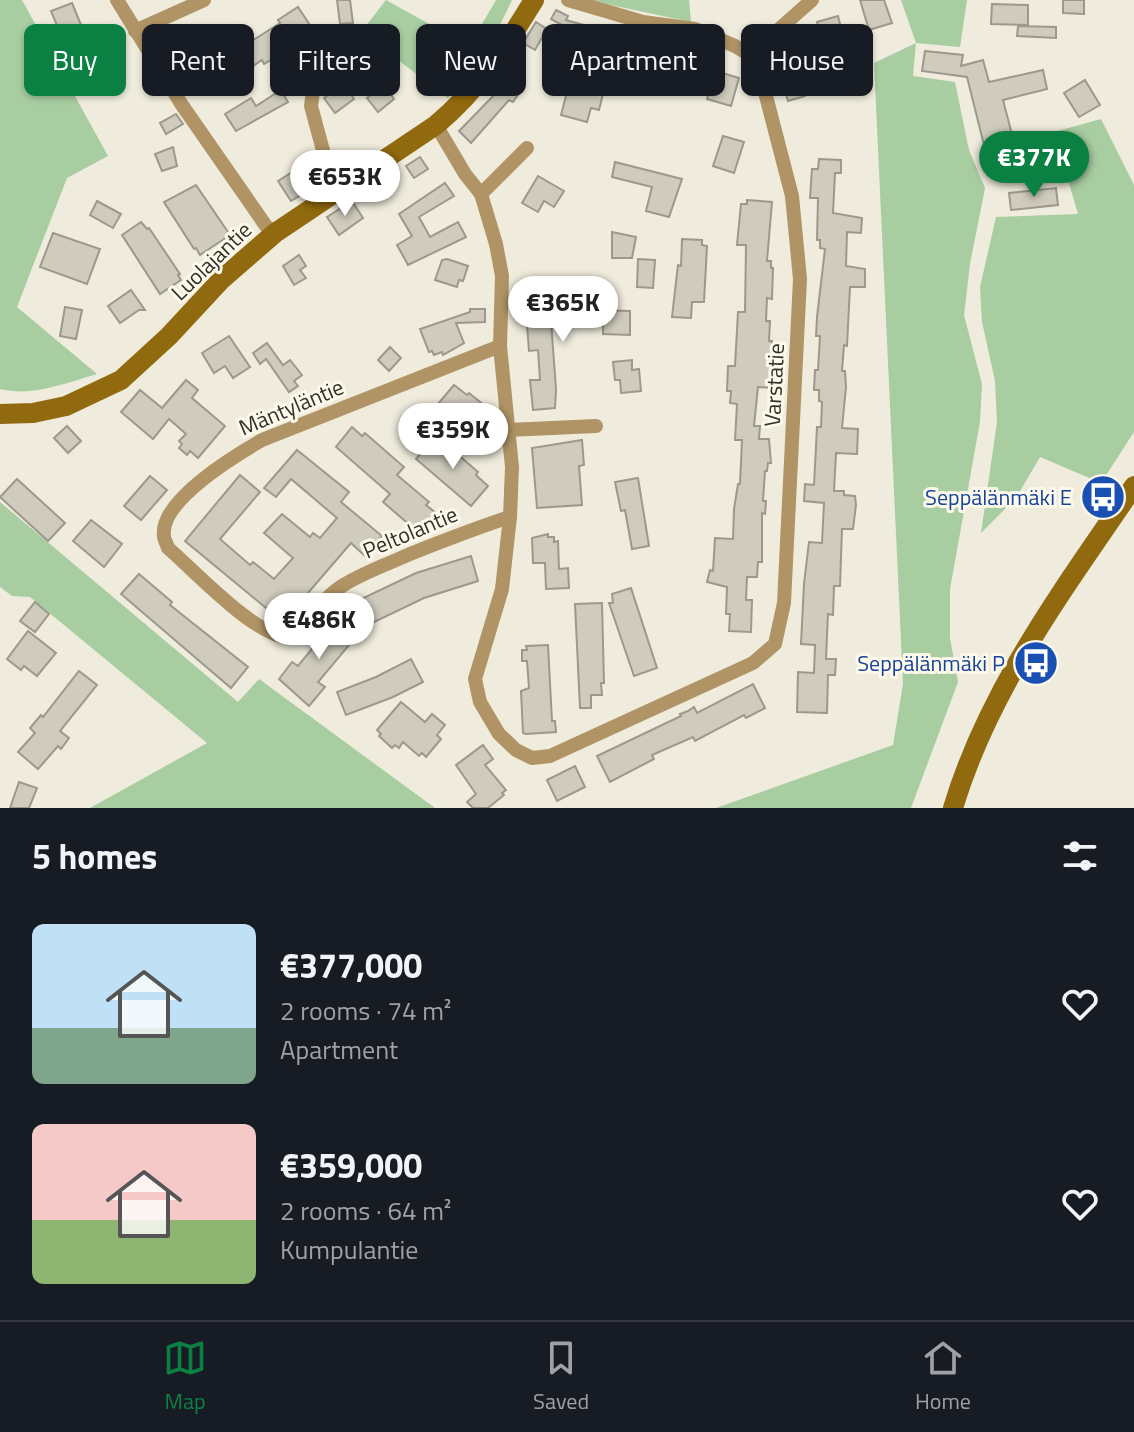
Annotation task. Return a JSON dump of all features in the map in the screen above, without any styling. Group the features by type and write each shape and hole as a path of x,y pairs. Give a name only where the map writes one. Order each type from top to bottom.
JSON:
{"main road":[{"name":"Luolajantie","path":"0,414 33,413 66,406 121,380 169,336 221,280 275,233 436,125 476,88 534,0"},
{"path":"953,808 972,752 994,702 1045,618 1134,486"}],"street":[{"path":"117,0 199,129 266,226 275,233"},
{"path":"135,31 204,0"},
{"path":"568,0 643,22 695,29 741,50"},
{"path":"785,24 812,0"},
{"path":"312,96 311,106 331,180 338,189"},
{"name":"Varstatie","path":"510,517 502,589 475,679 480,702 499,734 516,750 532,758 550,756 753,663 775,644 784,603 800,279 792,196 767,96"},
{"path":"436,125 481,194 496,244 502,276 500,346 512,467 510,517"},
{"path":"481,194 527,148"},
{"name":"Mäntyläntie","path":"256,626 168,548 163,534 167,519 194,485 229,458 262,440 500,346"},
{"path":"508,430 596,426"},
{"name":"Peltolantie","path":"256,626 275,637 288,638 341,586 389,563 510,517"}],"green space":[{"path":"0,0 22,0 35,24 24,24 24,96 75,96 108,156 67,178 17,307 97,374 49,388 24,391 0,389"},
{"path":"386,0 429,24 416,24 416,74 400,62 400,24 367,24"},
{"path":"496,0 512,0 500,24 482,24"},
{"path":"587,0 689,0 691,22"},
{"path":"901,0 967,0 960,47 916,43"},
{"path":"916,43 913,76 955,82 969,150 985,188 970,264 964,315 982,384 980,422 950,589 950,638 958,682 911,808 716,808 893,745 903,684 874,63"},
{"path":"1101,119 1134,185 1134,432 1101,483 1040,457 1016,498 981,533 997,422 995,381 982,322 980,287 996,217 1078,214 1054,132"},
{"path":"0,502 238,702 259,679 435,808 90,808 207,743 30,597 12,596 0,587"}],"building":[{"path":"337,0 350,0 353,23 340,24"},
{"path":"860,0 884,0 892,23 873,29 873,24 867,24"},
{"path":"1063,0 1084,0 1084,14 1063,13"},
{"path":"72,3 81,24 56,24 51,11"},
{"path":"992,4 1028,5 1028,25 991,24"},
{"path":"298,7 309,24 278,24 278,20"},
{"path":"556,10 568,16 566,20 580,24 560,24 551,19"},
{"path":"838,16 840,24 818,24"},
{"path":"536,22 542,26 542,38 535,50 526,45 526,38"},
{"path":"1018,26 1056,27 1056,38 1017,36"},
{"path":"270,29 270,60 264,64 262,60 254,65 254,40"},
{"path":"925,51 963,55 961,66 983,60 989,82 1043,70 1047,89 1003,100 1015,146 986,153 967,77 922,71"},
{"path":"725,74 739,78 731,106 707,99 708,96 725,96"},
{"path":"1085,80 1100,105 1079,117 1064,93"},
{"path":"272,96 284,96 288,102 236,131 225,114 251,98 256,106"},
{"path":"352,96 354,99 335,113 324,98"},
{"path":"392,96 394,99 378,112 367,98"},
{"path":"493,96 517,96 513,102 509,100 471,143 459,131"},
{"path":"566,96 602,96 599,110 591,108 587,122 561,115"},
{"path":"787,96 805,96 788,101"},
{"path":"176,114 183,124 166,134 160,123"},
{"path":"723,136 744,142 734,173 713,166"},
{"path":"173,147 177,166 162,171 155,154"},
{"path":"420,157 428,169 414,178 406,166"},
{"path":"819,159 841,160 841,173 835,173 833,213 862,218 861,233 847,232 846,266 865,269 865,287 850,287 847,346 844,345 842,371 845,371 846,387 842,428 858,429 857,454 836,453 834,491 855,496 856,505 853,529 842,529 840,586 834,586 833,615 828,614 826,659 836,659 835,675 828,675 827,713 797,712 798,672 814,673 815,645 801,644 804,584 809,542 822,543 824,503 804,501 805,484 814,485 817,427 821,427 822,402 819,401 819,390 814,390 820,336 816,336 817,317 825,249 820,248 820,240 817,240 818,198 810,198 812,169 818,169"},
{"path":"615,162 682,179 669,217 646,211 652,187 612,177"},
{"path":"294,171 309,190 291,201 278,181"},
{"path":"538,176 564,191 554,207 544,201 538,212 522,203"},
{"path":"445,183 454,196 419,217 430,237 458,222 466,237 408,265 397,245 412,236 399,214"},
{"path":"196,185 230,235 200,255 164,202"},
{"path":"1056,188 1058,205 1011,210 1009,193"},
{"path":"747,200 772,202 767,261 771,261 773,268 772,299 767,298 766,321 770,321 769,341 772,341 771,388 758,387 754,426 760,426 759,439 769,439 771,463 765,471 762,562 758,562 757,577 747,577 746,600 752,600 751,632 729,631 727,587 707,582 710,570 713,571 715,538 733,539 734,509 740,484 742,440 735,440 737,404 730,403 731,391 727,391 728,366 735,366 738,312 745,312 746,245 737,245 741,204 747,204"},
{"path":"97,201 121,214 113,228 90,215"},
{"path":"352,201 363,218 339,235 327,217"},
{"path":"141,222 149,228 180,274 181,280 160,294 122,235"},
{"path":"612,232 636,237 632,258 612,258"},
{"path":"53,233 100,249 87,284 40,267"},
{"path":"682,239 702,240 702,245 707,246 704,302 692,302 691,318 672,317 678,265 681,266"},
{"path":"299,255 306,266 300,270 306,278 294,285 283,266"},
{"path":"638,259 655,260 653,288 637,287"},
{"path":"442,260 468,266 463,281 459,280 457,287 435,280"},
{"path":"131,290 145,310 139,310 120,323 108,306"},
{"path":"65,307 82,310 76,339 60,336"},
{"path":"470,309 485,309 485,322 456,323 464,343 443,355 442,352 434,355 432,351 429,352 420,329 470,312"},
{"path":"558,309 630,311 630,335 603,334 603,322 551,321 555,408 533,410 530,380 540,380 538,350 529,351 526,312"},
{"path":"229,336 250,367 233,378 225,366 214,373 202,353"},
{"path":"267,343 283,365 290,360 302,375 294,381 298,386 289,392 266,359 260,364 253,353"},
{"path":"390,347 401,358 389,371 378,360"},
{"path":"632,360 632,370 639,369 641,391 621,393 620,380 615,380 613,362"},
{"path":"186,380 198,390 192,398 225,426 198,458 190,451 187,455 179,448 182,444 179,441 186,434 169,419 153,439 121,412 140,390 162,408"},
{"path":"454,385 495,414 476,436 438,404"},
{"path":"67,426 81,441 68,453 54,438"},
{"path":"352,427 362,436 365,433 404,467 397,475 429,502 426,505 436,513 419,533 383,502 390,494 336,447"},
{"path":"433,439 438,443 441,440 478,472 476,475 488,486 471,506 416,459"},
{"path":"582,440 584,465 579,466 582,505 537,508 532,448"},
{"path":"297,450 349,492 341,502 382,536 365,556 351,543 283,622 185,541 240,475 260,492 220,539 250,565 253,562 274,579 293,558 264,533 282,514 310,537 313,533 320,538 337,518 291,479 276,497 264,488"},
{"path":"150,476 167,490 141,520 124,506"},
{"path":"638,478 649,546 632,549 625,510 621,511 615,482"},
{"path":"17,479 65,523 48,541 0,497"},
{"path":"91,520 122,544 104,567 73,541"},
{"path":"548,534 548,537 554,537 554,542 558,541 559,569 568,568 569,588 546,589 545,563 533,563 532,538"},
{"path":"471,556 478,581 424,598 366,626 355,602 416,573"},
{"path":"139,574 172,602 170,605 248,667 231,688 121,594"},
{"path":"631,588 657,668 634,676 609,603 613,603 612,594"},
{"path":"35,602 49,614 35,632 20,621"},
{"path":"602,603 602,695 591,695 591,708 580,708 575,604"},
{"path":"339,616 360,632 318,682 325,687 309,706 279,679 292,662 298,666"},
{"path":"28,631 56,653 37,676 24,666 21,670 7,659"},
{"path":"548,645 552,721 555,721 556,732 526,734 523,733 521,691 529,688 527,661 522,661 522,650 527,650 526,646"},
{"path":"411,659 423,682 346,715 337,692"},
{"path":"79,671 97,685 60,731 69,738 38,769 18,752 35,733 30,728 41,715 43,717"},
{"path":"753,684 765,708 746,718 744,715 695,741 693,737 652,755 654,759 610,782 597,756 694,707 697,713"},
{"path":"401,702 425,722 432,714 445,725 437,735 441,739 426,757 422,753 419,756 403,742 399,748 395,745 392,748 379,736 381,734 377,730"},
{"path":"483,745 493,759 485,765 506,790 488,808 473,808 467,802 476,794 456,765"},
{"path":"575,766 585,787 557,801 547,780"},
{"path":"19,782 37,788 29,808 10,808"}],"place":[{"name":"Seppälänmäki E","path":"1103,497"},
{"name":"Seppälänmäki P","path":"1036,663"}]}
